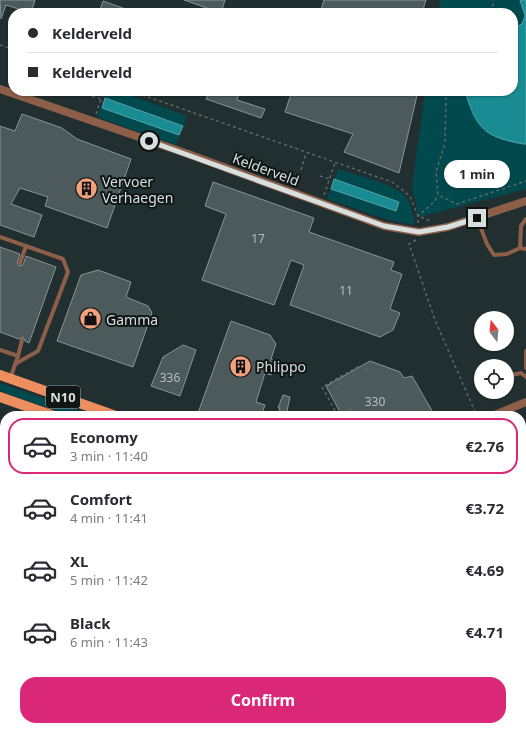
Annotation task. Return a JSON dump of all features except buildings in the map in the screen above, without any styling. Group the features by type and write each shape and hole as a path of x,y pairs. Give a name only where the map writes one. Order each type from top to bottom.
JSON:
{"main road":[{"name":"N10","path":"0,375 102,411"},
{"name":"N10","path":"0,397 40,411"}],"street":[{"name":"Kelderveld","path":"20,96 384,226 419,232 448,227 526,201"},
{"path":"504,411 526,402"}],"lane":[{"path":"477,218 487,244 494,255 507,254 520,248 526,249"},
{"path":"520,248 521,226 526,219"},
{"path":"0,237 63,259 68,272 38,351 15,364"},
{"path":"20,263 26,246"},
{"path":"10,379 22,340"},
{"path":"0,350 18,356"},
{"path":"526,351 526,368"},
{"path":"514,374 521,373 526,377"}],"path":[{"path":"92,96 101,99"},
{"path":"93,121 102,96"},
{"path":"145,96 392,182 410,196 418,216 419,232 417,239 409,244 435,320 475,411"},
{"path":"418,216 435,201 438,195 436,172 445,142 446,96"},
{"path":"301,170 306,153"},
{"path":"322,203 335,163"},
{"path":"320,176 330,180"},
{"path":"438,195 456,204 526,181"},
{"path":"418,216 433,222"},
{"path":"335,411 322,387 361,365 372,374"},
{"path":"338,378 345,389"},
{"path":"347,411 355,407"}],"shaded area":[{"path":"440,0 526,0 526,189 419,217 412,187 424,96 518,96 518,8 439,8"},
{"path":"520,0 526,0 526,144 523,144 500,138 485,130 474,116 467,96 518,96 518,26 522,24 525,16"},
{"path":"105,96 133,96 187,116 176,145 97,117"},
{"path":"105,98 183,126 179,135 102,108"},
{"path":"338,169 385,184 402,193 410,204 415,225 385,219 327,199"},
{"path":"334,179 399,202 396,211 331,189"},
{"path":"0,383 80,411 57,411 0,391"}],"place":[{"name":"Vervoer Verhaegen","path":"86,189"},
{"name":"Gamma","path":"91,319"},
{"name":"Phlippo","path":"241,366"}],"route":[{"path":"149,141 384,226 419,232 448,227 477,218"}]}
